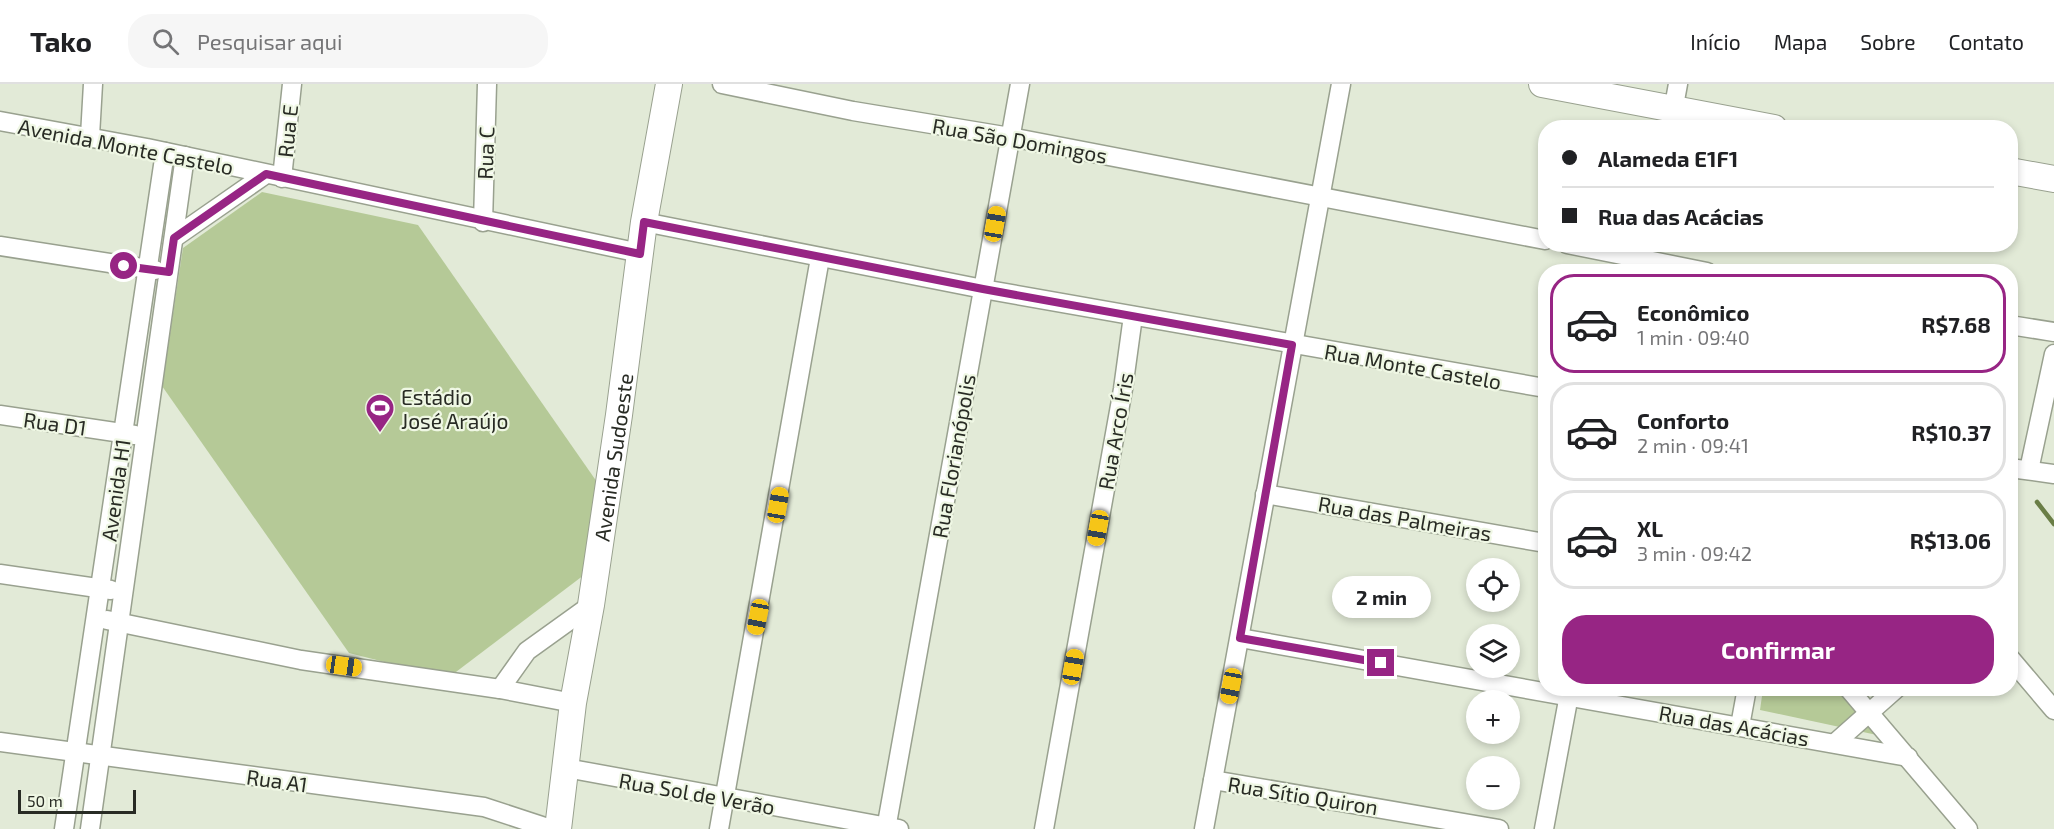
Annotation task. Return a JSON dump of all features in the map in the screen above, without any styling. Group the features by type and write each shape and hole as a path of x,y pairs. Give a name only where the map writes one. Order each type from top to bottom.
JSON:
{"street":[{"path":"90,136 93,84"},
{"name":"Rua E","path":"274,176 292,84"},
{"name":"Rua C","path":"483,222 487,84"},
{"name":"Avenida Sudoeste","path":"558,829 573,703 591,605 644,222 669,84"},
{"name":"Rua São Domingos","path":"722,84 853,111 1010,137 1538,239"},
{"name":"Rua Florianópolis","path":"890,828 1020,84"},
{"path":"1203,829 1341,84"},
{"path":"1542,84 1671,118 1692,120"},
{"path":"1671,118 1678,84"},
{"name":"Avenida Monte Castelo","path":"0,121 90,136 640,254"},
{"name":"Avenida H1","path":"64,829 97,619 145,269 165,152"},
{"name":"Avenida H1","path":"90,829 185,156"},
{"path":"2018,172 2054,179"},
{"path":"174,238 274,176"},
{"name":"Rua Monte Castelo","path":"644,222 983,289 1538,387"},
{"path":"0,246 169,272"},
{"path":"1612,252 1672,264"},
{"path":"720,829 820,258"},
{"name":"Rua Arco Íris","path":"1044,829 1121,401 1133,316"},
{"path":"2018,326 2054,332"},
{"path":"2029,470 2054,354"},
{"name":"Rua D1","path":"0,415 146,436"},
{"path":"2018,469 2054,474"},
{"name":"Rua das Palmeiras","path":"1265,494 1538,542"},
{"path":"0,574 125,592"},
{"path":"500,690 527,651 591,605"},
{"path":"97,619 119,621 301,660 573,703"},
{"name":"Rua das Acácias","path":"1240,638 1538,690"},
{"path":"2018,667 2054,710"},
{"path":"1544,829 1569,696"},
{"name":"Rua das Acácias","path":"1575,696 1908,757"},
{"path":"1740,726 1745,696"},
{"path":"1855,696 1968,829"},
{"path":"1835,743 1889,696"},
{"name":"Rua A1","path":"0,742 484,807 551,829"},
{"name":"Rua Sol de Verão","path":"566,768 890,828"},
{"name":"Rua Sítio Quiron","path":"1212,780 1499,829"}],"green space":[{"name":"Estádio José Araújo","path":"262,192 418,225 597,482 584,575 448,678 349,653 162,386 183,248"},
{"path":"1762,696 1844,696 1877,735 1760,710"}],"waterway":[{"path":"2037,502 2054,524"}],"place":[{"name":"Estádio José Araújo","path":"380,434"}],"route":[{"path":"124,266 169,272 174,238 266,174 640,254 644,222 983,289 1292,345 1240,638 1381,663"}]}
